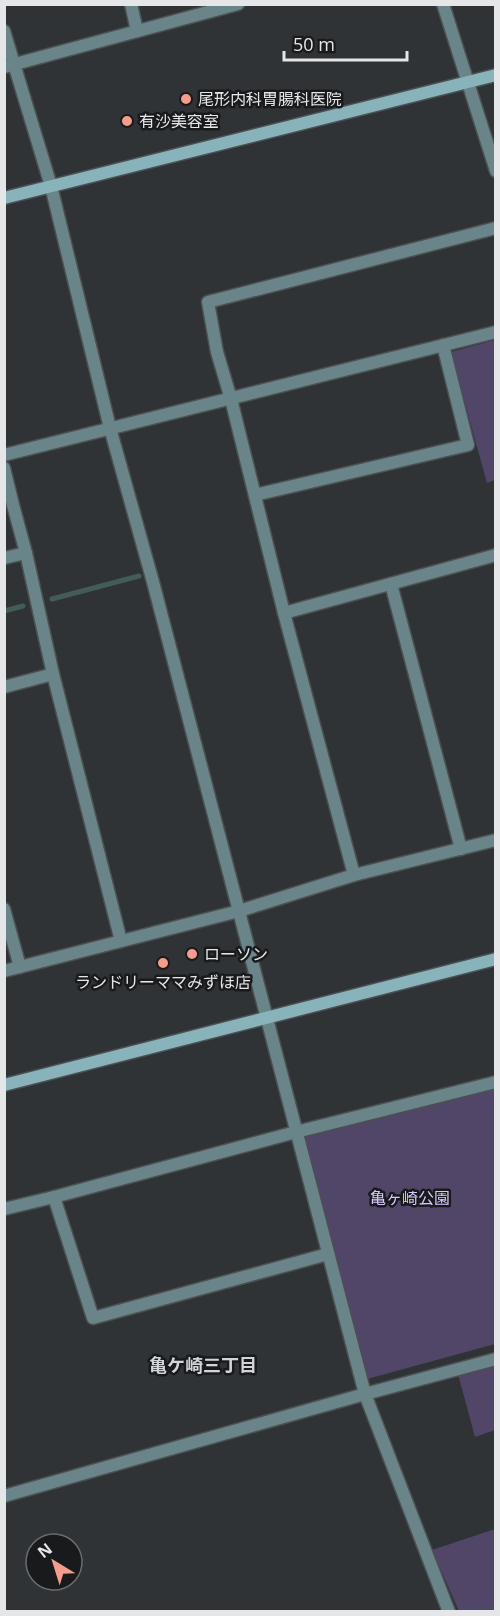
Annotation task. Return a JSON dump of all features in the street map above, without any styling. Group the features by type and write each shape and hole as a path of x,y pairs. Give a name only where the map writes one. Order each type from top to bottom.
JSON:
{"street":[{"path":"131,4 137,31"},
{"path":"10,66 238,4"},
{"path":"443,4 495,171"},
{"path":"4,31 10,66 51,186 110,428 153,582 365,1394 449,1611"},
{"path":"4,198 495,75"},
{"path":"354,875 217,352 208,302 495,228"},
{"path":"4,455 495,332"},
{"path":"255,495 468,445 443,345"},
{"path":"4,468 26,553 52,674 121,941"},
{"path":"4,558 26,553"},
{"path":"284,613 495,559"},
{"path":"391,584 461,849"},
{"path":"4,687 52,674"},
{"path":"4,971 239,911 354,875 495,840"},
{"path":"4,909 20,967"},
{"path":"4,1085 495,959"},
{"path":"4,1209 495,1082"},
{"path":"54,1197 93,1318 328,1254"},
{"path":"4,1496 495,1359"}],"green space":[{"path":"495,340 495,480 487,483 451,352"},
{"name":"亀ヶ崎公園","path":"495,1086 495,1344 367,1379 304,1136"},
{"path":"495,1363 495,1430 475,1437 458,1374"},
{"path":"495,1529 495,1611 459,1611 432,1550"}],"waterway":[{"path":"52,599 139,576"},
{"path":"4,611 23,606"}],"place":[{"name":"尾形内科胃腸科医院","path":"186,99"},
{"name":"有沙美容室","path":"127,121"},
{"name":"ローソン","path":"192,954"},
{"name":"ランドリーママみずほ店","path":"163,963"}],"district":[{"name":"亀ケ崎三丁目","path":"203,1366"}]}
